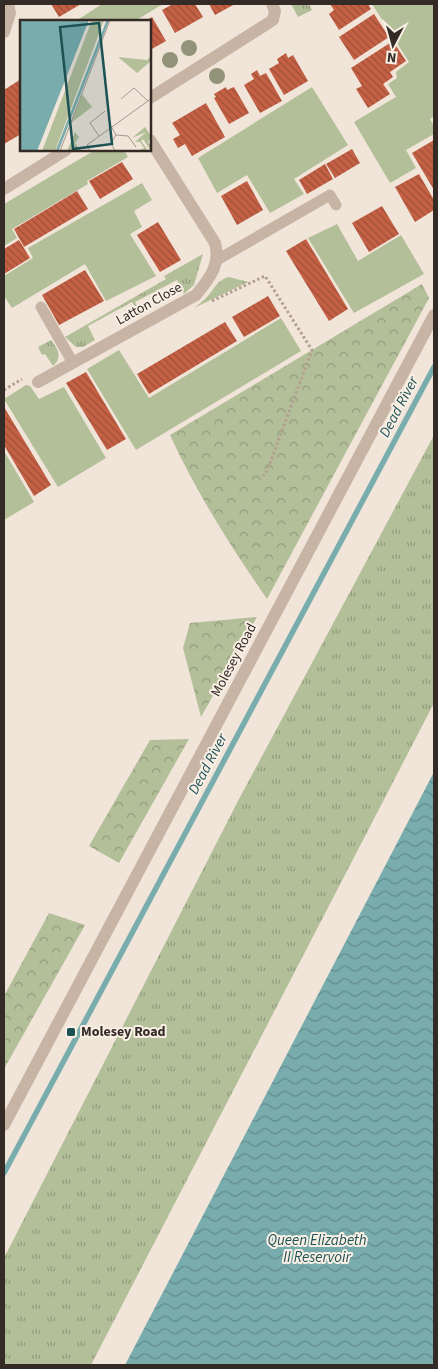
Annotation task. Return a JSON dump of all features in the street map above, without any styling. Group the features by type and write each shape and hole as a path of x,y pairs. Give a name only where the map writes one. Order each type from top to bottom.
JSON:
{"street":[{"path":"4,32 10,13 8,4"},
{"path":"151,97 273,20 275,11 272,4"},
{"path":"151,142 215,243 217,260"},
{"path":"4,189 64,151"},
{"name":"Latton Close","path":"38,382 196,295 208,280 217,260"},
{"name":"Molesey Road","path":"4,1125 434,315"}],"lane":[{"path":"217,260 330,195 336,205"},
{"path":"41,307 73,364"}],"path":[{"path":"208,304 265,276 312,350 267,471 263,476"}],"green space":[{"path":"102,4 163,4 137,20 78,20"},
{"path":"291,4 309,4 312,10 298,17"},
{"path":"372,4 434,4 434,116 430,119 434,126 434,134 406,150 416,168 390,183 354,122 396,97 388,84 397,78 396,72 409,62"},
{"path":"312,87 348,145 294,179 304,194 270,213 247,175 217,193 198,158"},
{"path":"93,151 125,151 128,157 87,181 88,184 12,229 17,238 4,246 4,204"},
{"path":"142,183 152,200 134,211 142,227 130,234 156,276 106,301 85,264 12,308 4,296 4,276 33,258 28,248"},
{"path":"337,224 358,261 401,235 424,274 354,313 308,238"},
{"path":"203,254 194,285 184,294 177,280 135,302 141,316 132,302 88,326 95,340 83,347 76,347 65,337 166,279 164,276"},
{"path":"229,277 248,282 194,308 207,297 219,282"},
{"path":"422,284 429,298 267,599 215,519 170,435"},
{"path":"281,318 301,351 136,450 87,369 119,350 149,398"},
{"path":"51,340 59,356 53,366 45,354 42,355 38,347"},
{"path":"26,385 30,386 39,399 64,387 106,458 58,487 4,399"},
{"path":"434,435 434,703 91,1365 4,1365 4,1258 238,801"},
{"path":"4,451 34,502 4,520"},
{"path":"257,617 201,717 183,648 190,623"},
{"path":"189,739 119,863 89,846 150,740"},
{"path":"49,913 85,925 4,1069 4,996"}],"water":[{"name":"Queen Elizabeth II Reservoir","path":"434,772 434,1365 125,1365"}],"building":[{"path":"51,4 81,4 59,17"},
{"path":"173,4 195,4 203,17 175,33 162,10"},
{"path":"209,4 235,4 215,15"},
{"path":"330,4 368,4 371,9 339,30 329,14 334,10"},
{"path":"374,14 389,37 354,60 339,37"},
{"path":"152,17 166,41 151,49 151,20 147,20"},
{"path":"393,41 406,61 390,72 393,77 383,84 390,94 368,108 356,89 362,86 351,68"},
{"path":"286,53 288,58 293,55 308,81 284,95 269,69 279,63 277,59"},
{"path":"257,70 260,76 266,73 282,101 260,113 244,85 254,79 251,74"},
{"path":"20,80 20,135 4,144 4,90"},
{"path":"226,87 227,90 234,87 249,113 229,124 214,98 216,97 214,94"},
{"path":"206,103 225,137 192,156 185,144 178,148 173,139 180,135 172,123"},
{"path":"434,140 434,190 412,153"},
{"path":"352,149 360,163 335,178 326,164"},
{"path":"122,162 133,179 100,199 89,181"},
{"path":"325,164 333,179 307,194 299,180"},
{"path":"419,174 434,200 434,210 415,222 395,187"},
{"path":"247,181 263,210 237,225 221,196"},
{"path":"77,191 88,209 24,247 14,229"},
{"path":"382,206 399,234 369,252 352,223"},
{"path":"158,222 181,260 160,272 137,235"},
{"path":"306,239 348,309 329,321 286,251"},
{"path":"19,240 30,258 4,274 4,249"},
{"path":"85,270 104,301 59,325 42,295"},
{"path":"268,296 280,316 244,337 232,317"},
{"path":"225,322 237,341 149,394 137,374"},
{"path":"86,372 126,439 107,450 66,383"},
{"path":"4,407 51,485 34,496 4,445"}],"waterway":[{"name":"Dead River","path":"4,1173 434,367"}],"place":[{"name":"Molesey Road","path":"71,1032"}]}
